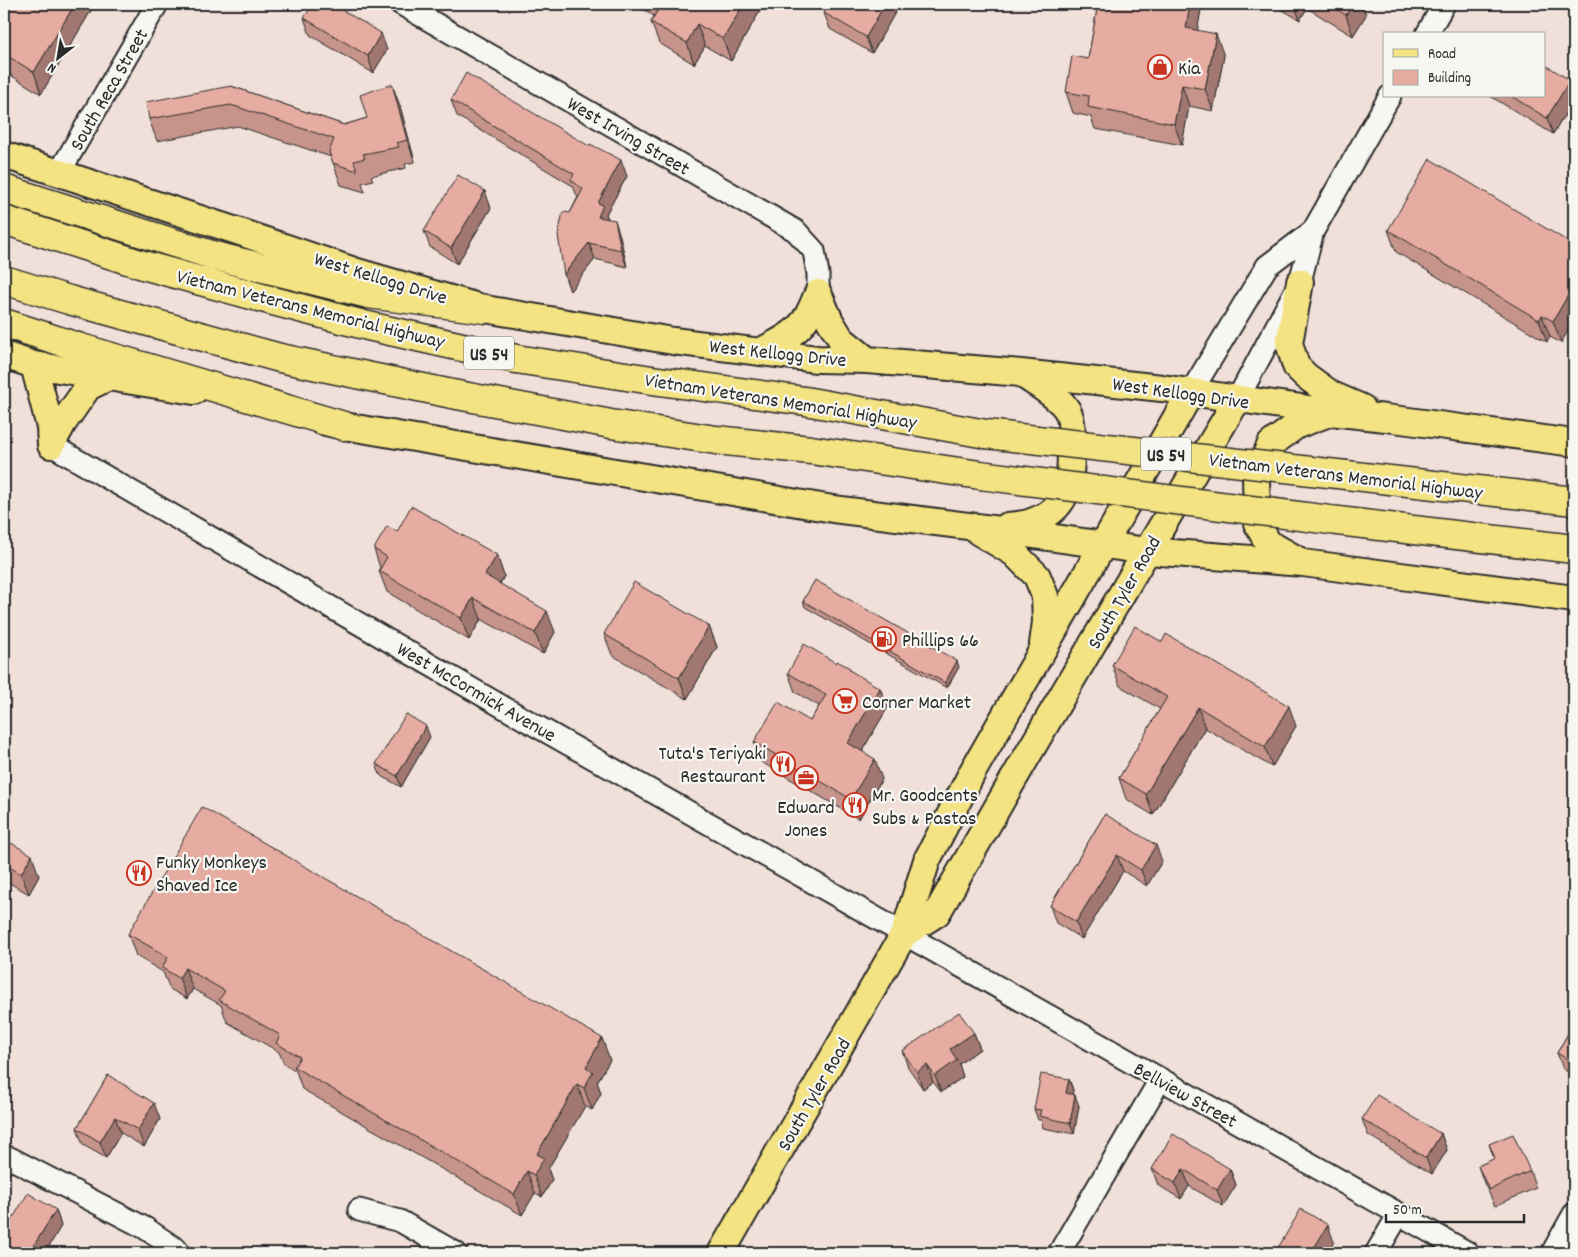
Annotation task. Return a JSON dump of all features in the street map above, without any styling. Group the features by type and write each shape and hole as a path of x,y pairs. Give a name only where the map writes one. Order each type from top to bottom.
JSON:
{"highway":[{"path":"4,189 215,256 368,294 485,309"},
{"name":"Vietnam Veterans Memorial Highway","path":"4,220 143,265 263,298 368,326 507,357 652,380 805,401 986,434 1574,501"},
{"name":"US 54","path":"4,280 78,303 280,358 452,394 611,424 980,475 1574,549"},
{"path":"4,323 344,426"}],"main road":[{"name":"West Kellogg Drive","path":"4,155 357,272 485,309 673,341 760,352 817,359 867,360 1021,373 1191,392 1237,400 1574,443"},
{"path":"1300,282 1289,343 1296,366 1306,376 1332,395 1386,418"},
{"path":"760,352 785,339 796,330 808,316 818,292"},
{"path":"818,292 830,321 841,339 867,360"},
{"path":"4,355 34,365 196,392 344,426 833,509 1147,550 1303,563 1574,600"},
{"path":"34,365 50,427 51,445"},
{"path":"981,527 1033,522 1053,512 1065,496 1071,476 1072,425 1067,408 1054,396 1021,373"},
{"path":"51,445 63,423 88,387 108,377"},
{"name":"South Tyler Road","path":"721,1253 904,934 927,860 973,771 1191,392"},
{"name":"South Tyler Road","path":"904,934 937,913 1147,550 1237,400"},
{"path":"1303,563 1268,543 1257,523 1256,477 1271,444 1297,425 1330,412"},
{"path":"981,527 1014,553 1037,576 1045,596 1046,622 1043,650"}],"street":[{"name":"South Reca Street","path":"59,173 157,4"},
{"name":"West Irving Street","path":"401,4 796,231 814,251 818,274 818,292"},
{"path":"1428,32 1444,4"},
{"name":"South Tyler Road","path":"1237,400 1300,282 1312,231 1389,98"},
{"name":"South Tyler Road","path":"1191,392 1267,266 1312,231"},
{"name":"West McCormick Avenue","path":"51,445 503,706 904,934"},
{"name":"Bellview Street","path":"904,934 1468,1253"},
{"path":"1059,1253 1160,1080"},
{"path":"7,1160 145,1228 179,1253"},
{"path":"359,1210 400,1221 456,1253"},
{"path":"1376,1253 1399,1214"},
{"path":"1552,1253 1574,1214"}],"building":[{"path":"4,4 75,4 34,72 4,54"},
{"path":"313,4 332,4 381,33 368,56 304,18"},
{"path":"661,4 744,4 723,39 697,24 687,43 651,22"},
{"path":"829,4 885,4 866,37 824,13"},
{"name":"Kia","path":"1098,4 1190,4 1186,28 1216,34 1205,89 1182,85 1174,124 1088,107 1089,96 1066,92 1072,56 1088,59"},
{"path":"1327,4 1352,4 1346,15"},
{"path":"1546,65 1570,80 1547,118 1514,98 1546,98"},
{"path":"466,73 589,146 590,144 621,160 598,203 603,205 598,217 615,220 621,250 589,243 564,274 558,235 563,212 570,213 583,189 571,180 574,174 451,100"},
{"path":"392,84 407,140 397,143 399,147 363,154 365,158 354,161 357,171 333,163 329,152 334,139 231,105 149,119 146,102 231,86 344,125 367,118 360,95"},
{"path":"1430,159 1574,245 1574,285 1553,321 1542,315 1539,320 1388,230"},
{"path":"458,175 485,191 451,248 424,231"},
{"path":"411,506 497,555 485,575 547,611 535,633 473,598 461,618 379,571 387,557 374,549 387,526 397,532"},
{"path":"815,580 957,661 945,683 803,601"},
{"path":"634,582 709,626 679,678 604,634"},
{"path":"1135,626 1162,642 1166,634 1289,706 1265,747 1198,707 1146,794 1119,778 1167,697 1112,665"},
{"path":"804,644 836,663 837,661 850,668 849,670 880,688 848,743 875,759 851,799 754,742 778,702 810,721 826,695 788,673"},
{"path":"406,714 426,726 397,776 376,764"},
{"path":"202,807 602,1038 586,1067 593,1072 584,1088 577,1084 537,1154 544,1158 534,1175 527,1171 514,1194 294,1067 300,1057 276,1043 280,1035 219,1000 225,991 185,968 179,978 162,968 168,957 128,934"},
{"path":"1105,814 1156,845 1141,870 1117,855 1076,922 1050,906"},
{"path":"4,839 32,855 21,874 4,864"},
{"path":"959,1012 974,1033 950,1049 957,1060 935,1076 927,1065 917,1072 902,1051"},
{"path":"1574,1023 1574,1063 1557,1053"},
{"path":"1041,1074 1069,1079 1066,1093 1075,1095 1070,1123 1039,1116 1041,1110 1034,1109"},
{"path":"108,1075 154,1103 138,1130 115,1117 100,1142 77,1128"},
{"path":"1377,1095 1441,1134 1426,1158 1362,1119"},
{"path":"1173,1134 1230,1169 1217,1190 1183,1169 1175,1183 1152,1169"},
{"path":"1513,1134 1530,1171 1489,1190 1478,1166 1495,1158 1489,1144"},
{"path":"28,1193 56,1210 29,1253 19,1253 4,1244 4,1233"},
{"path":"1301,1209 1328,1225 1311,1253 1275,1253"}],"place":[{"name":"Kia","path":"1160,67"},
{"name":"Phillips 66","path":"884,639"},
{"name":"Corner Market","path":"845,701"},
{"name":"Tuta's Teriyaki Restaurant","path":"783,764"},
{"name":"Edward Jones","path":"806,778"},
{"name":"Mr. Goodcents Subs & Pastas","path":"855,805"},
{"name":"Funky Monkeys Shaved Ice","path":"139,873"}]}
